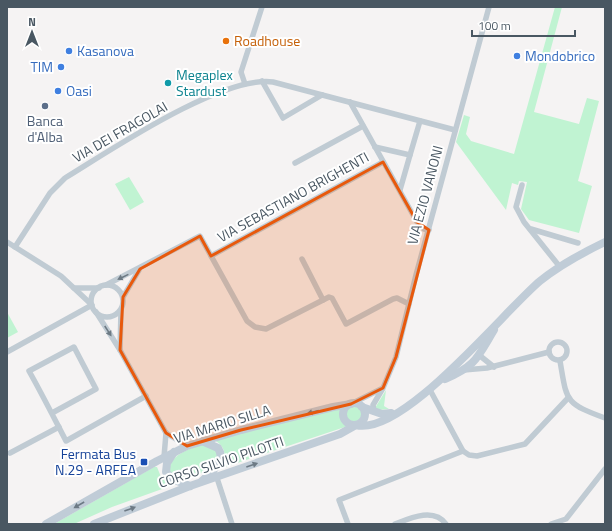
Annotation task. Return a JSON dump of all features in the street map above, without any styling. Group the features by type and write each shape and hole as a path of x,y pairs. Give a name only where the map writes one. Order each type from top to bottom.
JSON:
{"street":[{"path":"245,84 241,72 262,7"},
{"name":"VIA EZIO VANONI","path":"374,412 373,405 383,388 396,357 455,130 489,7"},
{"path":"262,80 283,118 322,95"},
{"name":"VIA DEI FRAGOLAI","path":"15,247 50,193 65,178 176,113 224,90 245,84 262,80 455,130"},
{"path":"350,102 417,222 424,229 429,230"},
{"path":"400,190 420,121"},
{"path":"295,163 364,126"},
{"path":"375,147 410,155"},
{"name":"VIA SEBASTIANO BRIGHENTI","path":"106,285 140,269 200,236 211,256 383,162"},
{"path":"522,185 516,207 530,229 560,267"},
{"path":"530,229 578,243"},
{"path":"7,242 60,276 92,305 120,350 166,433 188,446"},
{"name":"CORSO SILVIO PILOTTI","path":"94,524 190,486 340,434 356,425 362,426 375,423 398,412 430,390 440,381 540,281 575,256 605,242"},
{"path":"211,256 247,321 255,327 266,329 329,297 332,298 346,324 397,298 409,304"},
{"path":"302,259 323,300"},
{"name":"VIA SEBASTIANO BRIGHENTI","path":"123,297 140,269"},
{"path":"92,305 93,294 99,288 106,285 119,290 123,297 121,310 120,350"},
{"path":"74,288 99,288"},
{"path":"7,352 92,305"},
{"path":"96,312 105,317 114,316 121,310"},
{"name":"CORSO SILVIO PILOTTI","path":"440,381 468,368 479,355 501,319"},
{"path":"555,342 564,344 568,352 565,358 560,361 554,360 549,352 550,346 555,342"},
{"path":"52,413 96,389 74,347 29,371 66,441 146,396"},
{"path":"494,367 479,355 467,353 466,362 468,368 494,367 549,352"},
{"path":"560,361 568,398 577,406 605,418"},
{"path":"362,407 364,416 362,422 356,425 350,424 344,418 345,408 383,388"},
{"path":"430,390 463,451 469,455 477,456 526,444 568,398"},
{"path":"351,404 356,404 382,414 398,412"},
{"name":"VIA MARIO SILLA","path":"46,524 175,451 202,441 333,406 351,404"},
{"path":"8,452 59,427"},
{"path":"164,457 166,433"},
{"path":"200,483 216,468 221,460 221,452 215,445 202,441"},
{"path":"175,451 168,463 166,472 172,479 190,486"},
{"path":"348,524 339,500 463,451"},
{"path":"216,468 216,478 232,524"},
{"path":"551,524 566,519 605,468"},
{"path":"395,524 415,516 426,515 436,516 446,524"}],"highlighted area":[{"path":"383,162 417,222 429,230 396,357 383,388 351,404 241,430 187,446 166,433 120,350 123,297 140,269 200,236 211,256"}],"green space":[{"path":"555,7 562,7 534,112 579,124 587,98 599,101 578,181 592,186 579,233 529,220 521,209 527,182 519,181 518,185 512,183 506,210 456,142 464,115 470,117 466,134 471,141 514,154"},
{"path":"129,177 144,202 130,210 115,184"},
{"path":"7,312 18,332 7,338"},
{"path":"386,390 384,406 389,409 379,410 375,408"},
{"path":"354,406 361,411 362,414 357,421 354,422 347,417 346,414 351,407"},
{"path":"342,407 341,419 348,426 219,469 225,457 223,449 214,440"},
{"path":"202,445 217,451 217,459 208,469 195,476 189,477 176,476 170,472 172,461 176,457 192,448"},
{"path":"154,467 157,467 161,477 176,484 112,507 74,524 54,524"}],"place":[{"name":"Roadhouse","path":"226,41"},
{"name":"Kasanova","path":"69,51"},
{"name":"Mondobrico","path":"517,56"},
{"name":"TIM","path":"61,67"},
{"name":"Megaplex Stardust","path":"168,83"},
{"name":"Oasi","path":"58,91"},
{"name":"Banca d'Alba","path":"45,106"},
{"name":"Fermata Bus N.29 - ARFEA","path":"144,462"}]}
